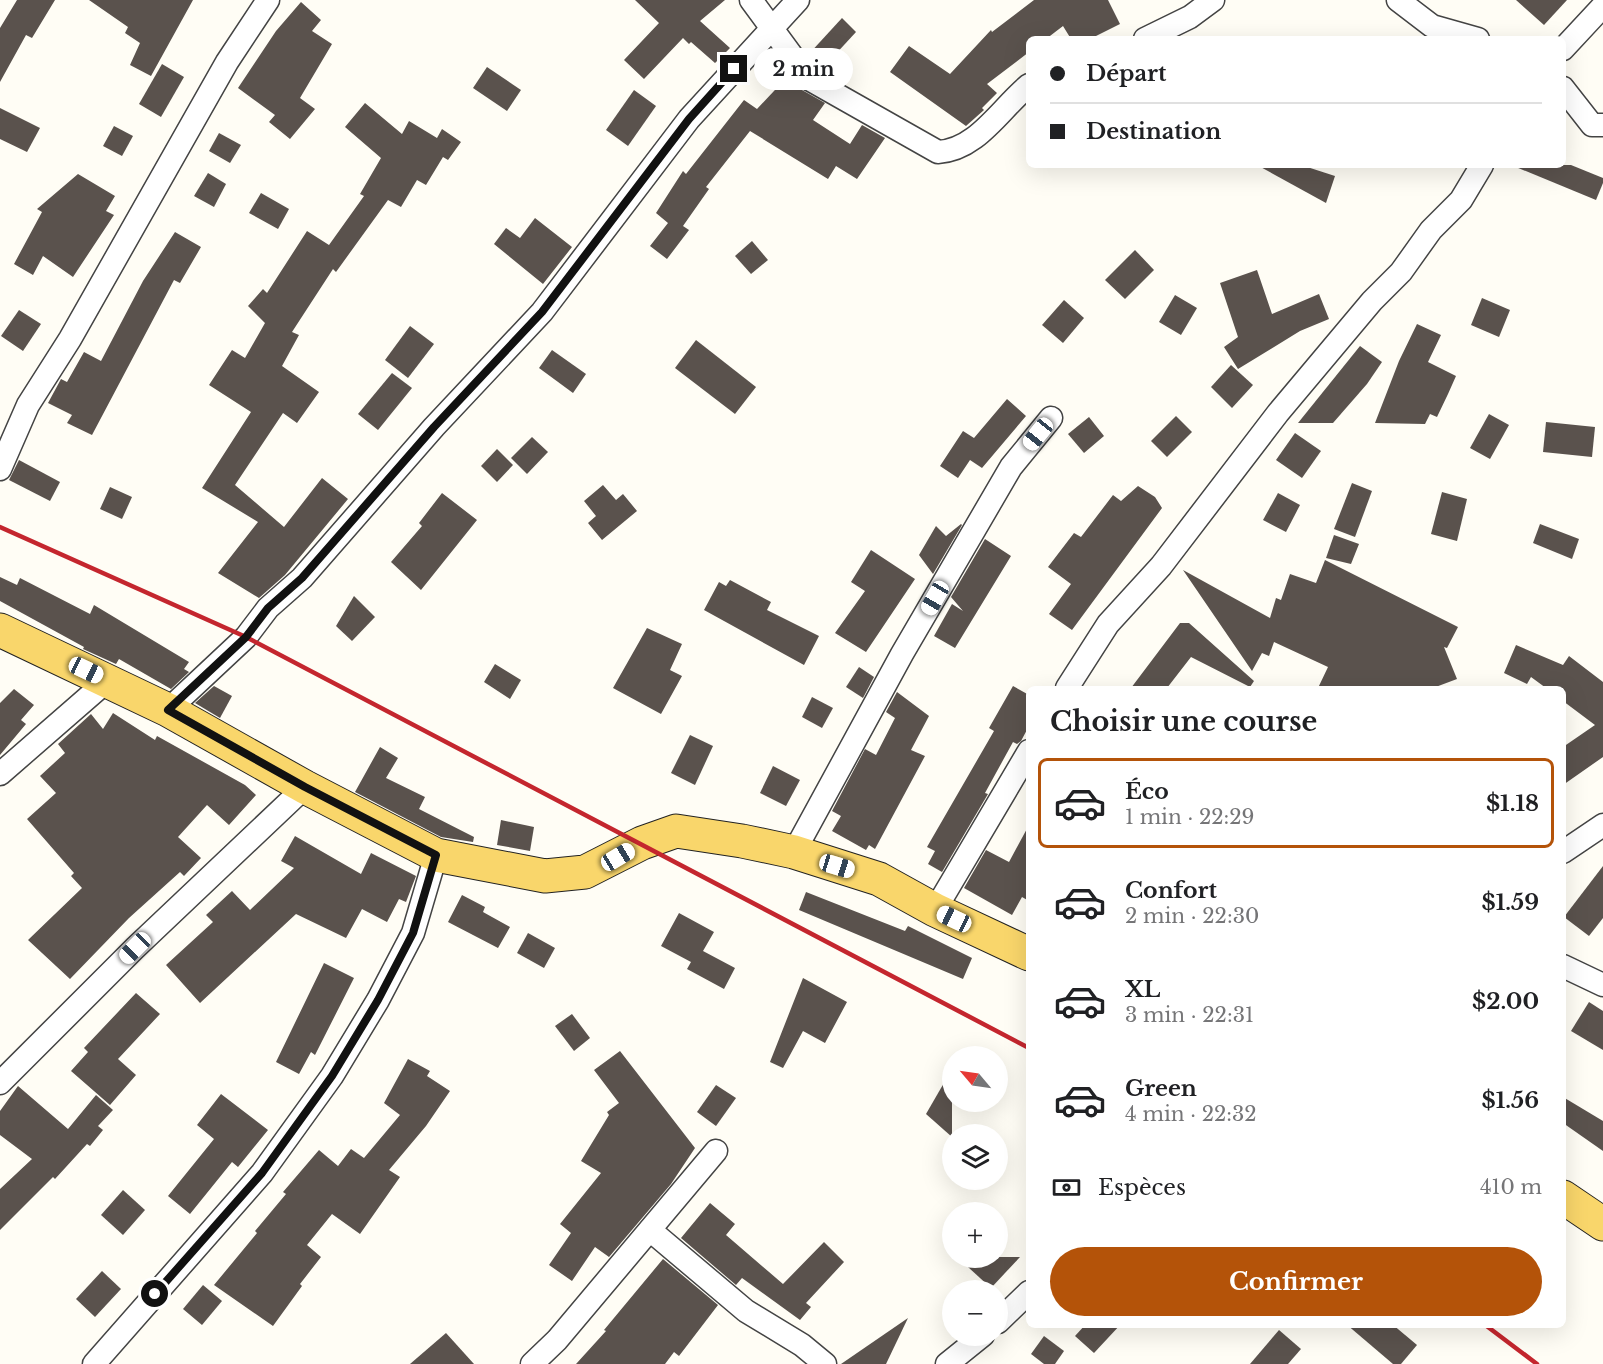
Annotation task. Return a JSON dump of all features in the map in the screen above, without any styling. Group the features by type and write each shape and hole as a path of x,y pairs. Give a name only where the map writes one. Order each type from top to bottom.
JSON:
{"main road":[{"path":"0,630 168,710 305,787 436,855 545,876 585,872 642,843 676,831 742,841 794,852 879,879 935,910 1026,953"},
{"path":"1566,1199 1603,1224"}],"street":[{"path":"0,469 28,405 70,339 227,62 268,0"},
{"path":"751,0 809,79 938,152 951,151 967,144 1026,89"},
{"path":"168,710 246,637 268,608 302,578 434,427 542,312 689,119 798,0"},
{"path":"1151,36 1190,17 1213,0"},
{"path":"1398,0 1432,26 1467,36"},
{"path":"1566,46 1603,6"},
{"path":"1566,92 1592,125 1603,125"},
{"path":"1068,686 1108,624 1161,566 1278,413 1371,301 1401,272 1431,230 1461,200 1480,168"},
{"path":"794,852 902,654 1011,467 1051,418"},
{"path":"0,774 108,680"},
{"path":"935,910 1026,756"},
{"path":"0,1083 135,948 305,787"},
{"path":"1566,850 1603,825"},
{"path":"93,1364 262,1173 332,1076 378,1000 413,933 436,855"},
{"path":"1566,967 1603,985"},
{"path":"532,1364 557,1340 716,1151"},
{"path":"650,1230 746,1311 802,1346 825,1364"},
{"path":"1008,1312 1026,1295"},
{"path":"947,1364 969,1346"}],"building":[{"path":"17,0 55,0 32,38 26,35 0,82 0,28"},
{"path":"89,0 193,0 151,76 130,65 140,43 125,33 128,27"},
{"path":"635,0 725,0 700,21 730,48 715,63 683,38 644,79 624,60 659,23"},
{"path":"1034,0 1108,0 1120,24 1096,36 1069,36 1063,26 1050,36 1026,36 1026,54 987,84 997,93 982,108 984,110 966,126 890,72 909,46 950,74 991,30 992,32"},
{"path":"1516,0 1567,0 1544,25"},
{"path":"301,2 321,20 312,31 332,44 300,98 315,109 290,139 269,122 275,115 238,88 276,31"},
{"path":"842,18 856,32 821,70 808,55"},
{"path":"162,64 184,77 161,117 139,104"},
{"path":"487,67 521,90 507,111 473,88"},
{"path":"789,75 802,90 825,103 813,120 850,144 862,125 885,138 857,179 836,166 828,179 750,131 706,187 709,189 683,226 689,230 667,259 650,246 668,223 656,213 683,171 686,174 744,100 757,109"},
{"path":"634,90 656,106 628,146 606,130"},
{"path":"365,103 402,134 409,121 437,138 442,129 461,142 448,160 443,157 426,185 417,180 401,207 388,200 336,272 333,269 292,332 299,335 282,366 319,392 297,423 283,413 235,485 284,527 322,478 348,499 285,575 259,598 218,573 258,522 202,488 251,412 209,385 232,350 245,358 265,323 248,306 263,289 267,293 307,231 329,245 364,196 360,194 381,158 345,127"},
{"path":"0,108 40,128 27,152 0,139"},
{"path":"114,126 133,136 122,156 103,146"},
{"path":"219,133 241,145 230,163 209,151"},
{"path":"1566,165 1571,165 1603,178 1596,200 1518,168 1566,168"},
{"path":"1262,168 1310,168 1335,176 1326,203"},
{"path":"208,173 226,184 214,207 194,196"},
{"path":"78,174 115,196 106,211 114,215 73,277 43,256 33,275 14,264 42,212 37,209"},
{"path":"261,193 289,209 278,229 249,213"},
{"path":"535,218 572,247 543,284 494,244 506,228 520,238"},
{"path":"175,232 201,247 180,283 174,280 92,435 67,423 72,415 48,403 61,379 67,382 84,352 101,361 143,281"},
{"path":"752,241 768,260 751,274 735,256"},
{"path":"1135,250 1154,270 1125,299 1105,280"},
{"path":"1257,270 1272,314 1319,294 1329,319 1300,331 1238,369 1224,347 1238,337 1220,283"},
{"path":"1175,295 1197,308 1181,335 1159,322"},
{"path":"1482,298 1510,310 1499,337 1471,325"},
{"path":"1064,300 1084,318 1063,343 1042,325"},
{"path":"19,310 41,324 23,351 1,336"},
{"path":"1417,324 1441,335 1428,362 1456,376 1437,417 1430,414 1425,424 1375,423 1399,361"},
{"path":"410,326 434,344 408,378 385,360"},
{"path":"696,340 756,387 735,414 675,368"},
{"path":"1360,346 1382,362 1367,384 1333,423 1298,423"},
{"path":"552,350 586,374 573,393 539,368"},
{"path":"1231,365 1253,385 1232,408 1211,387"},
{"path":"392,373 412,388 378,430 358,414"},
{"path":"1007,399 1026,416 982,468 970,460 958,478 940,466 963,431 974,438"},
{"path":"1489,414 1509,425 1490,459 1470,448"},
{"path":"1176,416 1192,432 1167,457 1151,441"},
{"path":"1089,417 1104,436 1084,453 1068,434"},
{"path":"1546,422 1595,427 1592,457 1543,452"},
{"path":"1295,433 1321,451 1302,478 1276,460"},
{"path":"532,437 548,452 527,474 511,458"},
{"path":"497,449 513,465 497,482 481,466"},
{"path":"19,460 60,482 50,501 9,480"},
{"path":"1352,483 1372,491 1355,537 1334,529"},
{"path":"603,485 616,500 623,494 637,511 602,540 588,523 596,516 584,501"},
{"path":"1138,486 1155,497 1162,508 1072,630 1049,614 1071,584 1048,567 1074,533 1081,537 1113,495 1121,501"},
{"path":"110,487 132,497 122,519 100,509"},
{"path":"1442,492 1467,499 1457,541 1431,534"},
{"path":"442,493 477,520 421,590 391,562 422,526 419,523"},
{"path":"1278,493 1300,505 1286,532 1263,520"},
{"path":"961,524 933,574 919,555 936,526 946,536"},
{"path":"1540,524 1579,539 1572,559 1533,543"},
{"path":"1334,535 1359,544 1351,564 1326,558"},
{"path":"985,539 1011,556 955,648 934,636 952,604 963,611 951,597"},
{"path":"871,550 915,579 866,652 835,633 865,591 851,582"},
{"path":"1325,560 1458,627 1447,648 1444,647 1457,679 1438,686 1319,686 1328,667 1274,642 1269,656 1262,653 1252,671 1183,570 1270,618 1276,598 1281,600 1290,574 1316,583"},
{"path":"0,577 17,585 20,578 90,614 94,605 189,662 184,669 189,672 171,689 119,659 116,664 83,649 84,647 0,601"},
{"path":"730,580 771,602 767,610 819,636 804,665 704,610 719,582 726,586"},
{"path":"354,596 375,617 352,641 336,626"},
{"path":"1180,623 1189,623 1254,681 1248,686 1191,657 1169,686 1133,686"},
{"path":"647,628 682,644 670,670 682,676 661,714 613,688"},
{"path":"1516,645 1563,665 1569,656 1603,682 1603,757 1566,783 1566,745 1595,725 1566,703 1566,686 1543,686 1531,677 1527,684 1504,673"},
{"path":"495,664 521,680 510,699 484,682"},
{"path":"859,667 874,677 863,698 846,687"},
{"path":"214,686 232,696 220,718 195,703"},
{"path":"1013,686 1026,693 1026,732 1021,741 1017,744 1013,742 985,793 988,794 942,872 928,864 935,851 927,847 994,731 989,728"},
{"path":"14,689 34,705 21,720 26,724 0,755 0,703"},
{"path":"897,692 929,716 911,750 925,756 875,849 869,845 866,850 832,831 841,816 832,811 865,749 876,755 895,718 886,712"},
{"path":"812,697 833,708 822,728 802,717"},
{"path":"113,713 155,740 157,736 245,785 256,795 229,825 207,805 178,837 201,858 184,876 180,872 129,918 70,979 28,940 82,888 71,876 74,873 27,819 56,793 40,776 65,753 58,744 91,714 103,729"},
{"path":"690,735 713,746 695,785 671,773"},
{"path":"380,747 398,758 386,778 425,797 419,809 474,837 473,842 441,837 355,792"},
{"path":"773,766 800,780 786,806 760,793"},
{"path":"501,820 534,827 530,851 497,845"},
{"path":"1026,831 1026,899 1022,897 1012,915 964,888 986,850 1009,862"},
{"path":"295,836 361,874 371,853 416,876 406,902 399,899 387,922 362,909 346,938 296,914 200,1003 166,965 213,922 206,915 232,891 250,910 294,868 281,861"},
{"path":"1603,866 1603,918 1589,936 1566,919 1566,914"},
{"path":"806,892 905,931 908,926 972,958 963,979 799,910"},
{"path":"462,895 485,907 483,912 510,927 498,948 448,922"},
{"path":"679,913 714,932 703,951 735,968 724,989 687,969 691,962 661,946"},
{"path":"528,933 555,948 544,968 517,953"},
{"path":"324,963 354,978 315,1055 311,1052 299,1074 276,1062"},
{"path":"803,978 847,1002 825,1043 803,1031 783,1068 770,1062"},
{"path":"136,993 160,1014 118,1059 136,1075 110,1105 71,1071 88,1052 84,1048"},
{"path":"1589,1002 1603,1011 1603,1050 1571,1031"},
{"path":"572,1014 590,1038 574,1051 555,1026"},
{"path":"620,1051 695,1148 671,1184 609,1257 595,1247 572,1281 549,1265 571,1233 560,1224 601,1173 581,1161 609,1115 607,1112 619,1103 594,1070"},
{"path":"408,1059 430,1071 427,1076 450,1091 426,1126 389,1170 400,1177 360,1234 332,1214 307,1245 321,1257 300,1284 302,1286 273,1326 214,1285 286,1194 283,1192 319,1150 338,1166 351,1149 364,1158 400,1115 384,1103"},
{"path":"716,1085 736,1098 716,1126 697,1112"},
{"path":"18,1086 68,1129 96,1095 113,1110 98,1126 103,1130 90,1146 87,1144 55,1179 53,1177 0,1230 0,1189 32,1159 0,1135 0,1111"},
{"path":"942,1086 942,1112 952,1112 952,1124 942,1124 942,1128 926,1114"},
{"path":"221,1094 268,1130 238,1167 232,1162 190,1214 168,1196 214,1139 197,1125"},
{"path":"1566,1099 1603,1121 1603,1151 1566,1125"},
{"path":"123,1190 145,1210 123,1235 101,1215"},
{"path":"710,1203 735,1224 726,1235 783,1284 824,1242 844,1262 806,1303 811,1307 800,1320 742,1278 736,1285 681,1238"},
{"path":"1008,1257 1020,1257 998,1280 982,1280 969,1268 1008,1268"},
{"path":"663,1259 718,1305 679,1356 674,1352 665,1364 576,1364 606,1331 604,1330"},
{"path":"102,1271 121,1289 95,1317 76,1299"},
{"path":"203,1285 222,1301 202,1325 183,1309"},
{"path":"908,1318 886,1364 841,1364"},
{"path":"1082,1328 1117,1328 1094,1353 1075,1336"},
{"path":"1351,1328 1397,1328 1417,1345 1401,1364 1393,1364"},
{"path":"1279,1330 1301,1349 1288,1364 1250,1364"},
{"path":"446,1333 474,1364 410,1364"},
{"path":"1044,1336 1064,1351 1055,1364 1044,1364 1031,1354"}],"railway":[{"path":"0,527 246,637 1026,1046"},
{"path":"1489,1328 1537,1364"}],"route":[{"path":"155,1294 262,1173 332,1076 378,1000 413,933 436,855 305,787 168,710 246,637 268,608 302,578 434,427 542,312 689,119 734,69"}]}
